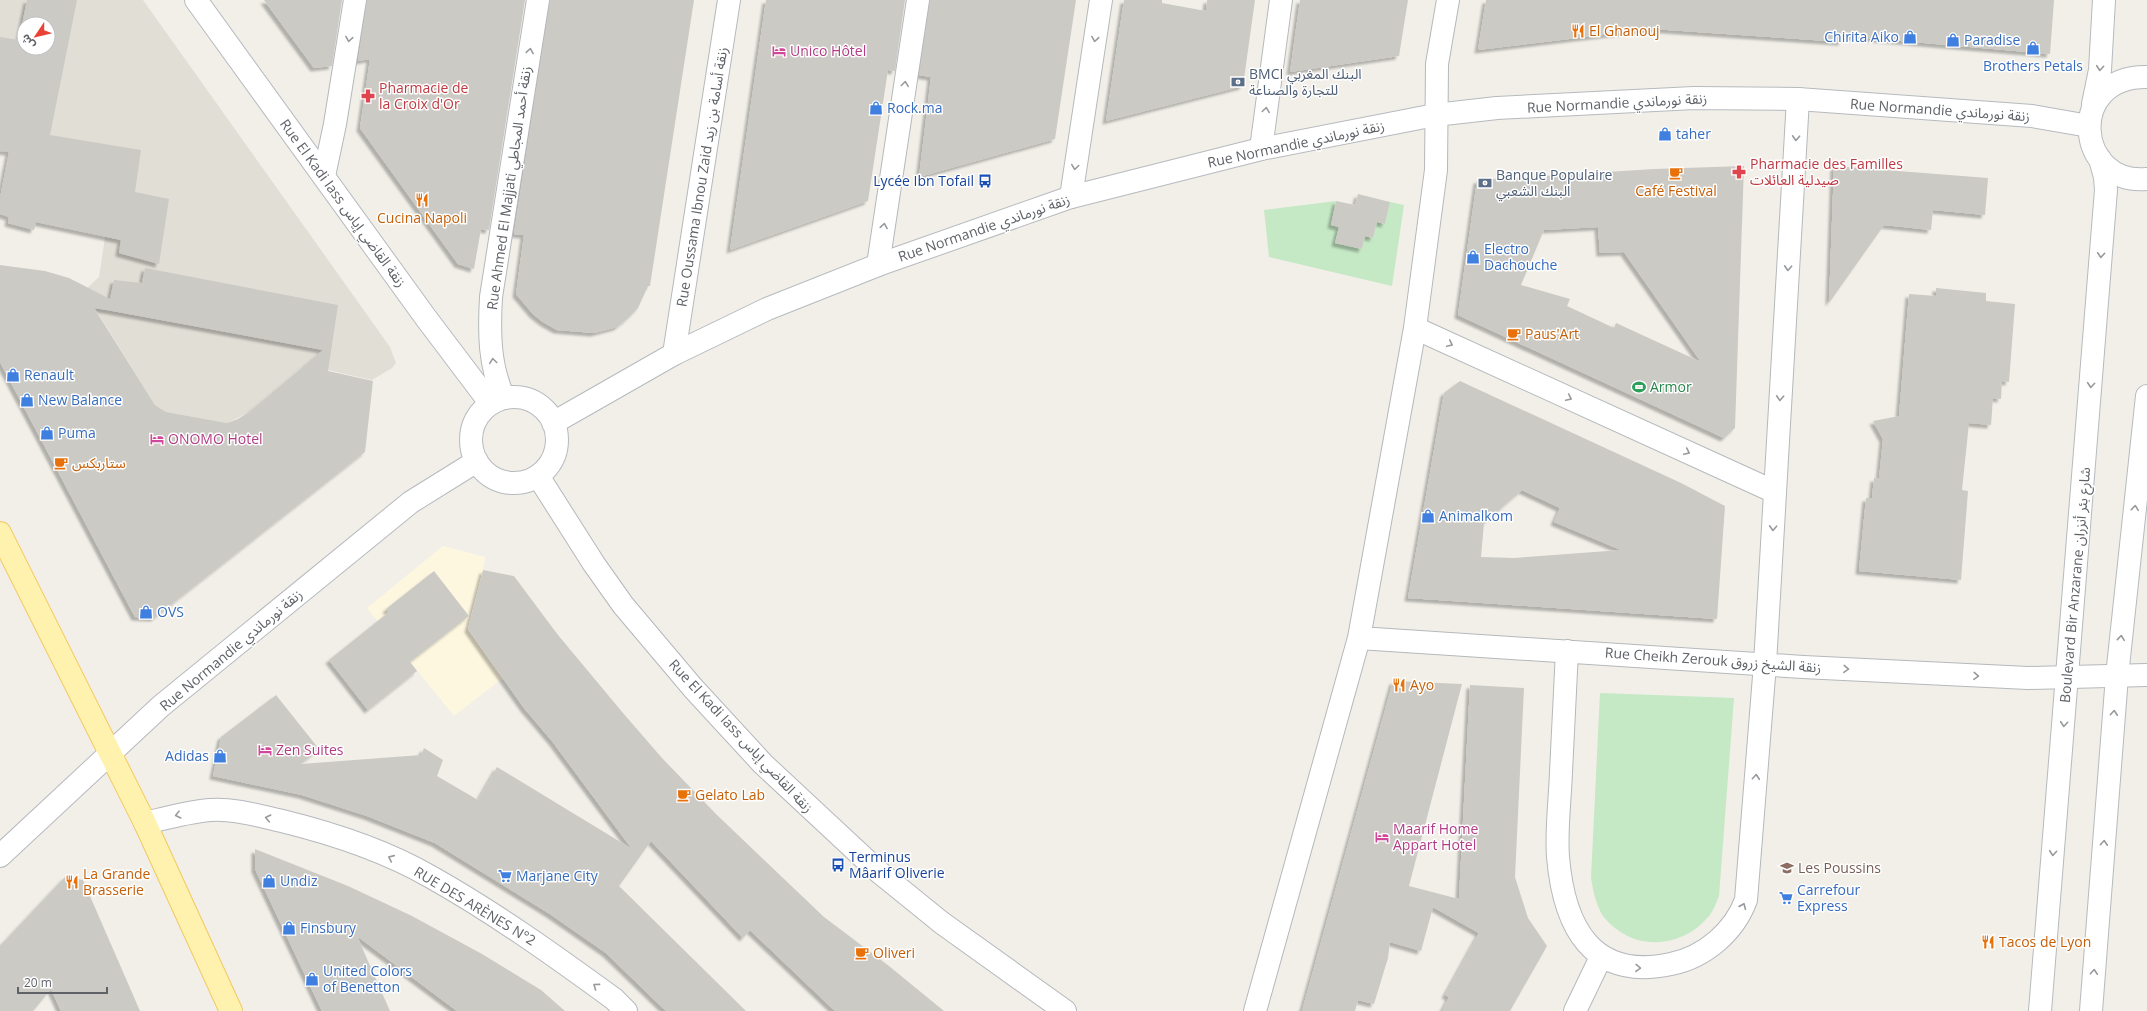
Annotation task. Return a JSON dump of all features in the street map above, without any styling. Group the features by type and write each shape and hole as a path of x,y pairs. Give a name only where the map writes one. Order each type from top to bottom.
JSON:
{"main road":[{"path":"0,533 145,823 231,1011"}],"street":[{"name":"Rue El Kadi Iass زنقة القاضي إياس","path":"196,0 426,318 498,401"},
{"path":"324,176 335,124 355,0"},
{"name":"Rue Ahmed El Majjati زنقة أحمد المجاطي","path":"498,401 490,321 491,297 538,0"},
{"name":"Rue Oussama Ibnou Zaid زنقة أسامة بن زيد","path":"674,354 729,0"},
{"path":"878,264 918,0"},
{"path":"1071,197 1101,0"},
{"path":"1261,149 1281,0"},
{"path":"1255,1011 1359,638 1415,328 1436,170 1435,115 1437,64 1448,0"},
{"path":"2104,0 2100,70 2091,116 2092,145 2100,159 2119,174 2135,179 2147,179"},
{"path":"2091,116 2101,94 2114,84 2129,78 2147,77"},
{"name":"Rue Normandie زنقة نورماندي","path":"554,423 674,354 768,309 878,264 1071,197 1261,149 1435,115 1497,108 1694,98 1798,100 2032,116 2091,116"},
{"path":"1567,651 1558,832 1559,863 1564,898 1571,915 1588,944 1601,957 1617,965 1634,968 1653,968 1680,962 1693,957 1716,943 1732,924 1743,908 1746,900 1765,664 1798,100"},
{"name":"Boulevard Bir Anzarane شارع بئر أنزران","path":"2040,1011 2106,190 2105,177 2100,159"},
{"path":"1415,328 1775,492"},
{"path":"2091,1011 2117,676 2147,396"},
{"path":"519,398 535,403 545,411 554,423 557,438 555,453 548,466 538,476 524,482 502,481 489,474 476,461 471,442 473,427 480,414 498,401 519,398"},
{"name":"Rue Normandie زنقة نورماندي","path":"0,856 162,706 411,502 476,461"},
{"name":"Rue El Kadi Iass زنقة القاضي إياس","path":"538,476 594,564 623,604 673,665 764,764 878,872 942,923 1064,1011"},
{"name":"Rue Cheikh Zerouk زنقة الشيخ زروق","path":"1359,638 1765,664 2028,678 2147,675"},
{"name":"RUE DES ARÈNES N°2","path":"145,823 185,814 222,810 320,830 368,848 430,876 519,930 614,999 626,1011"},
{"path":"1574,1011 1601,957"}],"shaded area":[{"path":"0,0 143,0 390,347 396,363 392,368 372,380 310,366 301,368 249,412 227,423 166,412 155,405 84,291 99,277 105,237 37,222 34,230 8,223 9,217 0,214 0,198 9,152 0,151"},
{"path":"443,546 485,557 483,570 514,576 558,635 454,716 367,608"}],"green space":[{"path":"1336,201 1331,225 1339,227 1335,243 1362,249 1365,236 1373,238 1377,222 1385,224 1390,202 1404,205 1392,286 1269,257 1264,210"},
{"path":"1600,693 1734,698 1719,896 1711,914 1698,927 1685,935 1671,940 1656,942 1641,941 1627,936 1614,928 1603,916 1595,897 1591,878"}],"building":[{"path":"27,0 77,0 50,135 141,150 135,192 169,199 159,264 119,253 121,240 36,222 34,230 8,223 9,217 0,214 0,198 9,152 0,151 0,37 16,40 16,56 56,56 56,16 24,16"},
{"path":"264,0 342,0 332,66 314,68"},
{"path":"367,0 525,0 489,230 481,229 474,269 458,264 360,128 370,59 358,61"},
{"path":"550,0 694,0 650,286 648,286 638,308 627,319 617,327 594,333 557,330 533,314 516,294 524,235 514,234"},
{"path":"766,0 905,0 895,71 888,70 868,201 730,250"},
{"path":"930,0 1076,0 1055,139 919,177 931,77 919,75"},
{"path":"1124,0 1162,0 1162,3 1206,11 1207,0 1255,0 1243,86 1106,121"},
{"path":"1300,0 1408,0 1399,56 1290,72"},
{"path":"1486,0 2054,0 2050,54 1843,36 1842,42 1653,29 1478,50"},
{"path":"1744,166 1735,428 1724,438 1458,315 1477,180 1654,169","holes":["1598,227 1600,253 1624,252 1701,362 1616,323 1614,328 1567,306 1570,299 1521,285 1544,230"]},
{"path":"1834,166 1988,178 1985,215 1933,210 1931,230 1884,225 1829,303"},
{"path":"1358,194 1390,202 1385,224 1377,222 1373,238 1365,236 1362,249 1335,243 1339,227 1331,225 1336,201 1355,205"},
{"path":"0,265 45,271 69,278 110,299 114,280 142,283 145,268 338,305 328,371 373,381 365,452 154,618 135,617 0,362","holes":["94,308 323,350 249,412 238,419 227,423 166,412 155,405"]},
{"path":"1936,288 1986,293 1986,301 2015,304 2009,382 2002,381 2001,399 1993,398 1991,425 1969,423 1962,490 1968,491 1961,580 1859,571 1866,498 1872,498 1874,478 1879,479 1883,439 1873,421 1899,416 1909,294 1936,296"},
{"path":"1460,381 1681,483 1725,506 1717,619 1408,598 1444,393","holes":["1522,490 1560,508 1554,522 1621,550 1514,558 1481,557 1484,523"]},
{"path":"483,570 514,576 558,635 623,713 662,758 716,814 824,917 889,966 944,1011 835,1011 750,930 743,938 651,841 619,886 746,1011 666,1011 606,953 550,914 435,843 367,816 302,795 213,776 221,737 276,695 319,749 301,764 421,755 424,748 443,760 437,776 478,800 497,767 632,849 552,741 524,708 468,629"},
{"path":"434,571 469,616 410,662 417,671 368,710 329,660 389,612 386,609"},
{"path":"1393,681 1462,684 1409,886 1459,899 1470,685 1524,688 1515,877 1528,918 1547,946 1510,1011 1442,1011 1449,997 1445,995 1479,933 1433,907 1421,951 1390,942 1388,958 1374,1004 1358,1000 1355,1011 1302,1011"},
{"path":"255,849 348,886 412,916 482,954 541,990 565,1011 457,1011 357,936 390,1011 322,1011 255,869"},
{"path":"65,877 83,880 140,1011 61,1011 51,989 33,1011 0,1011 0,946"}],"place":[{"name":"El Ghanouj","path":"1578,31"},
{"name":"Chirita Aiko","path":"1910,37"},
{"name":"Paradise","path":"1953,40"},
{"name":"Brothers Petals","path":"2033,48"},
{"name":"Unico Hôtel","path":"779,51"},
{"name":"BMCI البنك المغربي للتجارة والصناعة","path":"1238,82"},
{"name":"Pharmacie de la Croix d'Or","path":"368,96"},
{"name":"Rock.ma","path":"876,108"},
{"name":"taher","path":"1665,134"},
{"name":"Pharmacie des Familles صيدلية العائلات","path":"1739,172"},
{"name":"Café Festival","path":"1676,173"},
{"name":"Lycée Ibn Tofail","path":"985,181"},
{"name":"Banque Populaire البنك الشعبي","path":"1485,183"},
{"name":"Cucina Napoli","path":"422,200"},
{"name":"Electro Dachouche","path":"1473,257"},
{"name":"Paus'Art","path":"1514,334"},
{"name":"Renault","path":"13,375"},
{"name":"Armor","path":"1639,387"},
{"name":"New Balance","path":"27,400"},
{"name":"Puma","path":"47,433"},
{"name":"ONOMO Hotel","path":"157,439"},
{"name":"ستاربكس","path":"61,463"},
{"name":"Animalkom","path":"1428,516"},
{"name":"OVS","path":"146,612"},
{"name":"Ayo","path":"1399,685"},
{"name":"Zen Suites","path":"265,750"},
{"name":"Adidas","path":"220,756"},
{"name":"Gelato Lab","path":"684,795"},
{"name":"Maarif Home Appart Hotel","path":"1382,837"},
{"name":"Terminus Mâarif Oliverie","path":"838,865"},
{"name":"Les Poussins","path":"1787,868"},
{"name":"Marjane City","path":"505,876"},
{"name":"Undiz","path":"269,881"},
{"name":"La Grande Brasserie","path":"72,882"},
{"name":"Carrefour Express","path":"1786,898"},
{"name":"Finsbury","path":"289,928"},
{"name":"Tacos de Lyon","path":"1988,942"},
{"name":"Oliveri","path":"862,953"},
{"name":"United Colors of Benetton","path":"312,979"}]}
